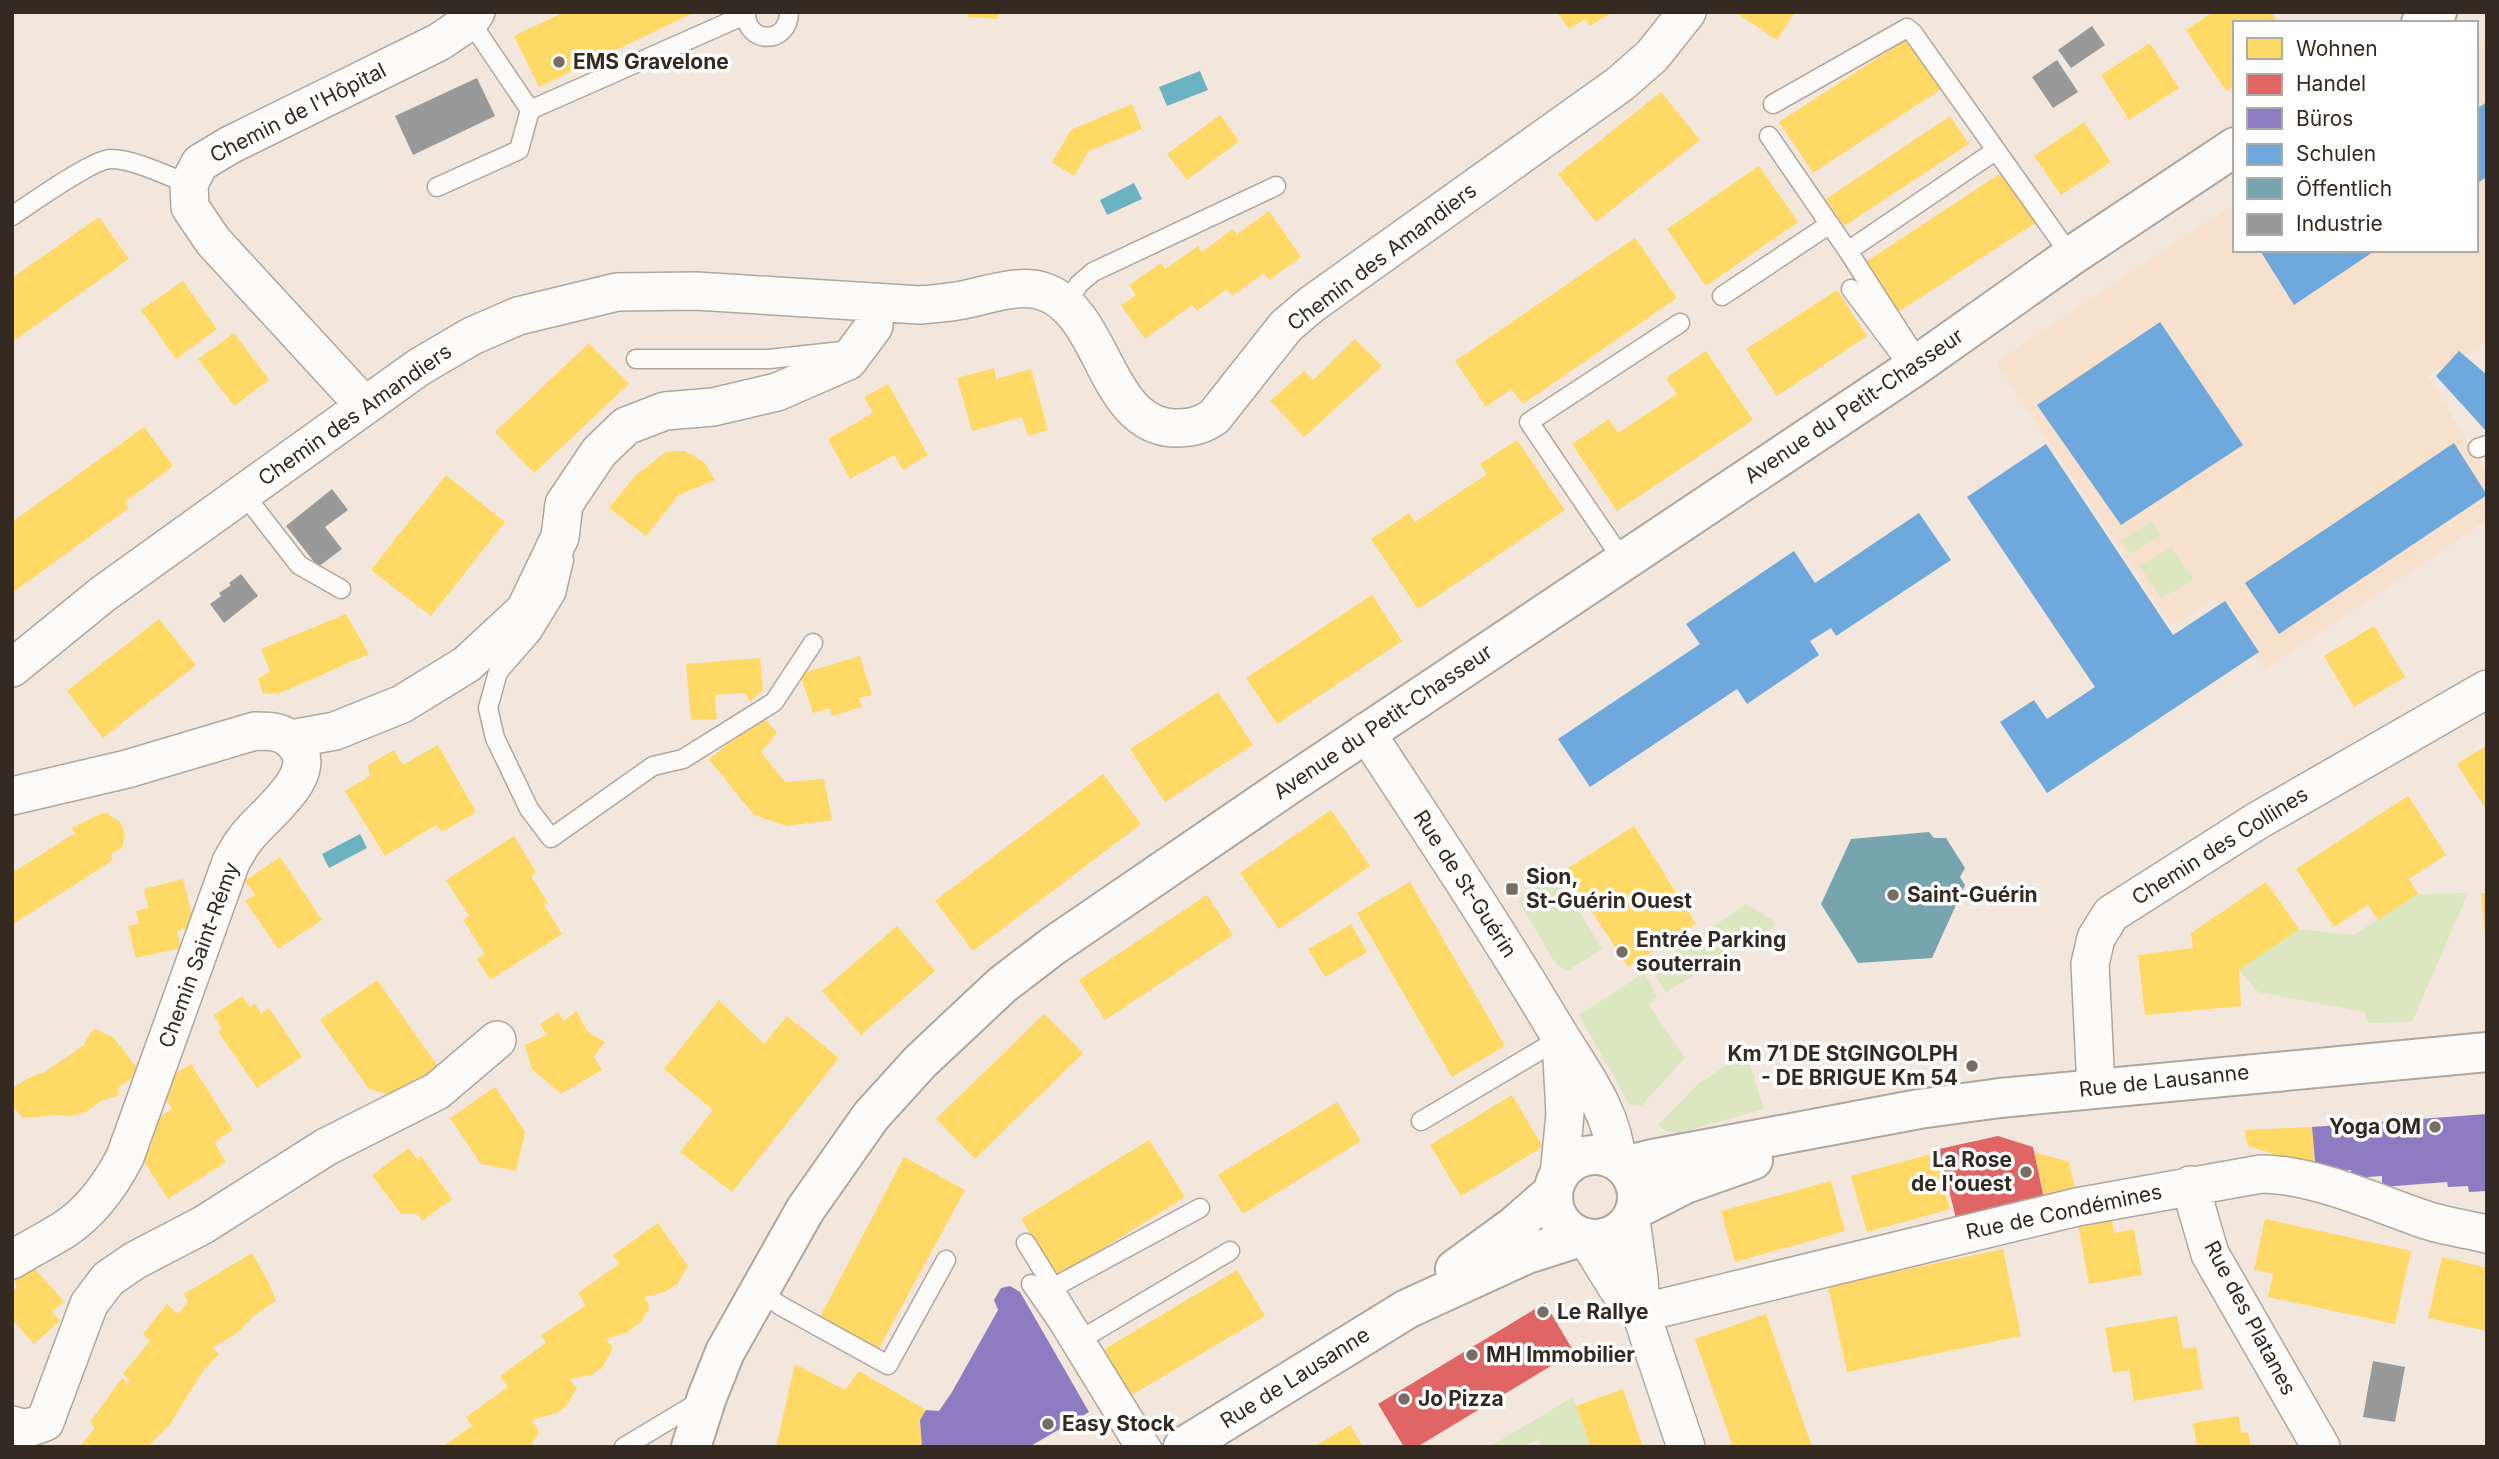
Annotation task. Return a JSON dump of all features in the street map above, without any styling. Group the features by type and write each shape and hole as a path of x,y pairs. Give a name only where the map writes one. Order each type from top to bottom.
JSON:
{"street":[{"name":"Chemin des Amandiers","path":"12,668 103,594 419,367 472,336 518,316 617,292 696,291 920,305 955,302 1023,288 1043,291 1066,304 1129,404 1143,418 1162,427 1188,428 1203,424 1214,416 1286,326 1312,304 1620,84 1652,56 1687,12"},
{"name":"Chemin de l'Hôpital","path":"189,184 200,163 230,145 439,42 473,17"},
{"name":"Avenue du Petit-Chasseur","path":"687,1444 725,1352 804,1210 871,1116 920,1062 1002,985 1053,946 1366,732 1624,562 2233,148"},
{"path":"189,184 190,207 213,241 364,405"},
{"path":"12,796 127,769 255,731 276,731 291,739 335,731 402,704 467,664 525,610 559,537 564,504 598,452 626,426 665,411 713,407 777,393 848,362 874,326 875,304"},
{"name":"Chemin des Collines","path":"2096,1088 2090,964 2096,938 2110,914 2257,821 2487,690"},
{"name":"Rue de St-Guérin","path":"1366,732 1505,943 1586,1075 1618,1155"},
{"name":"Chemin Saint-Rémy","path":"12,1260 84,1215 113,1179 125,1157 231,862 246,837 284,800 302,766 301,751 291,739"},
{"name":"Rue de St-Guérin","path":"1556,1184 1565,1114 1561,1038"},
{"path":"12,1425 21,1429 33,1428 45,1422 89,1304 108,1279 134,1261 203,1225 326,1147 437,1091 497,1040"},
{"name":"Rue de Lausanne","path":"1618,1155 1664,1156 1973,1101 2487,1052"},
{"name":"Rue de Lausanne","path":"1633,1215 1685,1184 1768,1155 1843,1124"},
{"path":"1633,1215 1623,1230 1612,1236 1600,1239 1584,1238 1569,1230 1559,1220 1554,1206 1556,1184 1574,1161 1584,1156 1618,1155 1632,1175 1636,1186 1633,1215 1641,1312 1686,1447"},
{"name":"Rue de Condémines","path":"1641,1312 2077,1207 2260,1174 2283,1174 2372,1200 2427,1220 2487,1234"},
{"name":"Rue de Lausanne","path":"1407,1309 1471,1256 1514,1226 1556,1184"},
{"name":"Rue des Platanes","path":"2190,1185 2210,1254 2321,1447"},
{"path":"1584,1238 1618,1289 1641,1312"},
{"name":"Rue de Lausanne","path":"1182,1447 1407,1309 1527,1254 1584,1238"}],"lane":[{"path":"530,110 745,14 746,22 755,34 776,36 786,26 789,12"},
{"path":"437,187 519,150 530,110 473,17"},
{"path":"1773,104 1907,28 2071,256"},
{"path":"1769,136 1848,251 1915,366"},
{"path":"1848,251 1996,151"},
{"path":"12,216 89,167 110,158 138,165 189,184"},
{"path":"1066,304 1079,284 1093,272 1276,186"},
{"path":"1722,296 1829,224"},
{"path":"1851,289 1915,366"},
{"path":"1624,562 1529,422 1679,324"},
{"path":"636,359 769,359 857,350"},
{"path":"243,492 299,565 341,589"},
{"path":"559,537 566,553 556,594 533,633 498,672 488,708 495,738 529,809 551,838 653,766 683,759 774,702 813,643"},
{"path":"1421,1121 1561,1038"},
{"path":"1054,1287 1200,1208"},
{"path":"1026,1242 1152,1447"},
{"path":"1085,1337 1230,1251"},
{"path":"759,1291 888,1365 946,1260"},
{"path":"1031,1284 1134,1447"},
{"path":"624,1447 706,1397"}],"shaded area":[{"path":"2487,38 2487,342 2428,376 2487,475 2487,520 2265,669 2215,598 2172,626 1996,362 2233,205 2233,252 2478,252 2478,44"}],"green space":[{"path":"2152,521 2161,535 2130,554 2122,540"},
{"path":"2171,547 2194,580 2161,598 2140,566"},
{"path":"1555,873 1602,949 1569,970 1557,966 1518,900"},
{"path":"2468,893 2412,1022 2369,1023 2364,1012 2258,992 2239,970 2299,929 2354,935 2418,894"},
{"path":"1746,904 1775,922 1773,927 1666,992 1651,969"},
{"path":"1644,973 1657,997 1649,1005 1685,1058 1641,1106 1630,1105 1579,1015"},
{"path":"1746,1053 1764,1109 1680,1133 1667,1132 1658,1125 1698,1084"},
{"path":"1573,1397 1591,1447 1542,1447 1539,1439 1521,1447 1489,1447"}],"water":[{"path":"1200,71 1208,90 1167,106 1159,87"},
{"path":"1134,183 1142,199 1107,215 1100,200"},
{"path":"360,834 367,848 329,868 322,854"}],"building: Wohnen":[{"name":"EMS Gravelone","path":"564,12 695,12 539,87 514,36"},
{"path":"967,12 1000,12 997,19 968,17"},
{"path":"1557,12 1613,12 1590,26 1585,19 1569,29"},
{"path":"1735,12 1795,12 1777,40"},
{"path":"2213,12 2271,12 2277,21 2233,21 2233,86 2226,91 2186,30"},
{"path":"1913,35 1946,86 1813,173 1779,122"},
{"path":"2150,43 2179,88 2129,120 2101,75"},
{"path":"1661,92 1700,140 1596,222 1558,174"},
{"path":"1132,104 1142,129 1089,151 1074,176 1052,162 1071,130"},
{"path":"1220,115 1239,141 1187,180 1167,154"},
{"path":"1950,116 1969,144 1844,226 1826,199"},
{"path":"2084,122 2111,162 2061,195 2034,156"},
{"path":"1759,166 1798,222 1706,286 1667,229"},
{"path":"2004,171 2037,222 1898,312 1864,263"},
{"path":"1269,211 1301,257 1269,280 1264,273 1232,296 1227,289 1197,311 1192,305 1145,339 1121,305 1136,295 1129,285 1161,263 1165,269 1198,246 1202,252 1233,229 1237,234"},
{"path":"99,217 129,259 12,342 12,278"},
{"path":"1635,238 1677,298 1523,404 1511,389 1486,407 1455,361"},
{"path":"183,281 217,329 176,359 141,310"},
{"path":"1837,290 1867,336 1777,396 1746,349"},
{"path":"234,333 269,380 234,406 198,359"},
{"path":"1355,339 1382,366 1304,437 1270,401 1304,371 1313,380"},
{"path":"589,343 629,384 534,473 495,432"},
{"path":"1706,351 1753,420 1617,511 1572,444 1609,419 1618,433 1677,394 1666,378"},
{"path":"994,368 996,379 1031,369 1048,430 1028,436 1022,417 972,431 957,378"},
{"path":"888,384 928,455 903,470 894,455 850,479 828,439 873,413 864,397"},
{"path":"144,427 173,466 125,502 129,508 12,593 12,522"},
{"path":"1517,440 1565,510 1418,609 1371,539 1409,513 1415,522 1487,474 1480,464"},
{"path":"685,451 704,462 715,480 679,495 646,536 609,508 636,475 666,452"},
{"path":"446,475 505,522 431,616 371,570"},
{"path":"1372,595 1402,641 1277,724 1246,678"},
{"path":"346,614 369,654 280,693 263,694 258,679 270,671 261,649"},
{"path":"159,619 196,665 103,738 67,691"},
{"path":"2374,626 2405,677 2354,707 2324,656"},
{"path":"860,656 872,695 859,698 862,707 832,716 830,708 813,713 800,674"},
{"path":"760,658 763,690 750,702 745,693 715,695 717,719 691,720 686,664"},
{"path":"1218,692 1253,745 1165,802 1130,749"},
{"path":"763,717 777,733 761,752 785,782 824,779 832,820 787,826 754,815 709,759"},
{"path":"438,745 476,812 442,832 436,825 385,856 345,791 370,776 368,765 394,750 403,765"},
{"path":"2487,745 2487,811 2457,764"},
{"path":"1103,774 1141,824 973,951 935,901"},
{"path":"2408,796 2446,855 2409,879 2418,894 2378,920 2368,905 2334,927 2296,869"},
{"path":"1331,810 1370,866 1279,929 1240,873"},
{"path":"107,813 120,822 125,834 122,848 110,855 113,860 12,925 12,873 75,833 72,828"},
{"path":"1634,826 1696,924 1628,967 1565,870"},
{"path":"514,836 536,872 531,876 548,903 544,905 562,934 490,980 477,959 485,954 463,920 469,916 446,880"},
{"path":"280,857 322,920 278,949 245,901 255,895 245,881"},
{"path":"183,879 195,926 177,931 181,948 136,958 128,926 139,924 136,911 148,908 144,889"},
{"path":"1410,882 1505,1046 1452,1077 1357,913"},
{"path":"2266,882 2299,929 2239,970 2241,1006 2145,1015 2138,955 2193,948 2191,933"},
{"path":"2481,893 2487,893 2487,935 2485,935"},
{"path":"1207,895 1233,935 1105,1020 1079,980"},
{"path":"1351,924 1367,952 1325,977 1308,949"},
{"path":"897,926 935,971 861,1035 822,991"},
{"path":"377,980 439,1068 398,1097 369,1089 320,1020"},
{"path":"242,996 250,1007 255,1004 261,1014 269,1008 302,1057 257,1088 218,1031 222,1029 214,1015"},
{"path":"719,1000 764,1044 787,1016 839,1058 732,1192 680,1152 713,1110 664,1069"},
{"path":"576,1011 588,1032 605,1042 594,1057 602,1070 561,1094 532,1069 525,1045 547,1035 540,1024 558,1012 564,1021"},
{"path":"1044,1014 1083,1053 975,1159 936,1119"},
{"path":"95,1029 114,1038 140,1072 118,1088 119,1095 101,1101 86,1112 70,1116 22,1118 12,1105 12,1088 45,1072 84,1045"},
{"path":"191,1064 233,1130 214,1142 226,1162 168,1199 139,1154 153,1145 142,1128 172,1109 157,1085"},
{"path":"495,1087 525,1132 516,1171 481,1164 450,1118"},
{"path":"1512,1095 1543,1147 1461,1196 1430,1145"},
{"path":"1337,1102 1361,1141 1243,1214 1218,1175"},
{"path":"2312,1127 2315,1167 2248,1146 2246,1139 2245,1130"},
{"path":"1149,1140 1185,1197 1057,1277 1021,1219"},
{"path":"409,1148 417,1159 421,1156 452,1199 422,1221 418,1214 401,1214 372,1175"},
{"path":"2034,1152 2069,1162 2075,1188 2044,1194"},
{"path":"1934,1153 1950,1209 1867,1232 1851,1176"},
{"path":"904,1157 965,1190 878,1350 820,1317"},
{"path":"1831,1181 1845,1231 1735,1262 1721,1211"},
{"path":"2112,1218 2114,1233 2134,1229 2142,1275 2089,1284 2078,1224"},
{"path":"2265,1219 2411,1251 2395,1324 2268,1297 2273,1274 2254,1270"},
{"path":"658,1223 688,1266 678,1283 665,1292 644,1297 650,1307 640,1323 626,1333 606,1339 613,1348 602,1368 591,1375 570,1379 577,1389 565,1407 557,1413 532,1420 539,1432 530,1447 442,1447 472,1426 466,1417 508,1387 500,1376 546,1343 541,1336 586,1305 578,1293 619,1264 613,1255"},
{"path":"2003,1249 2021,1336 1847,1372 1828,1286"},
{"path":"252,1253 276,1301 257,1313 237,1333 212,1348 219,1354 202,1372 170,1424 148,1447 80,1447 95,1428 90,1422 122,1378 128,1384 130,1381 123,1374 150,1341 143,1334 167,1304 178,1314 188,1302 184,1294"},
{"path":"2442,1257 2487,1268 2487,1331 2428,1318"},
{"path":"32,1266 64,1301 52,1312 60,1321 34,1344 12,1319 12,1292 17,1287 15,1280"},
{"path":"1237,1270 1265,1316 1130,1396 1103,1350"},
{"path":"1766,1314 1812,1447 1733,1447 1695,1339"},
{"path":"2177,1316 2183,1349 2196,1347 2203,1389 2134,1401 2129,1370 2113,1373 2105,1328"},
{"path":"795,1364 845,1390 859,1371 926,1410 920,1420 922,1447 776,1447"},
{"path":"1623,1389 1643,1447 1591,1447 1576,1406"},
{"path":"2239,1416 2241,1433 2248,1432 2251,1447 2197,1447 2193,1423"},
{"path":"1350,1425 1363,1447 1314,1447"}],"building: Handel":[{"path":"1998,1136 2033,1147 2044,1198 1956,1219 1939,1149"},
{"path":"1545,1303 1574,1352 1417,1447 1404,1447 1378,1404"}],"building: Büros":[{"path":"2487,1114 2487,1191 2469,1192 2468,1186 2448,1187 2447,1182 2382,1187 2382,1176 2352,1178 2351,1170 2316,1173 2312,1127"},
{"path":"1010,1286 1020,1292 1089,1412 1029,1447 922,1447 920,1420 926,1410 939,1411 952,1392 998,1310 994,1300 1001,1288"}],"building: Schulen":[{"path":"2487,102 2487,177 2478,183 2478,108"},
{"path":"2261,252 2373,252 2294,305"},
{"path":"2160,322 2243,445 2121,525 2037,405"},
{"path":"2459,351 2487,375 2487,432 2436,376"},
{"path":"2454,443 2487,495 2279,634 2245,583"},
{"path":"2046,444 2173,635 2225,601 2259,652 2047,793 2000,722 2034,700 2047,719 2095,687 1967,497"},
{"path":"1919,513 1951,560 1836,636 1831,628 1810,641 1819,655 1747,704 1737,689 1590,787 1558,739 1700,644 1686,624 1794,551 1815,583"}],"building: Öffentlich":[{"name":"Saint-Guérin","path":"1929,832 1934,838 1946,838 1965,868 1960,877 1965,885 1932,958 1858,963 1821,904 1851,839"}],"building: Industrie":[{"path":"2092,26 2105,45 2071,68 2058,50"},
{"path":"2057,60 2078,92 2053,108 2032,77"},
{"path":"477,78 495,116 413,155 395,116"},
{"path":"332,489 348,510 325,527 342,549 318,567 286,526"},
{"path":"241,574 258,596 224,623 210,604"},
{"path":"2373,1361 2405,1367 2395,1422 2363,1417"}],"place":[{"name":"EMS Gravelone","path":"559,62"},
{"name":"Sion, St-Guérin Ouest","path":"1512,889"},
{"name":"Saint-Guérin","path":"1893,895"},
{"name":"Entrée Parking souterrain","path":"1622,952"},
{"name":"Km 71 DE StGINGOLPH - DE BRIGUE Km 54","path":"1972,1066"},
{"name":"Yoga OM","path":"2435,1127"},
{"name":"La Rose de l'ouest","path":"2026,1172"},
{"name":"Le Rallye","path":"1543,1312"},
{"name":"MH Immobilier","path":"1472,1355"},
{"name":"Jo Pizza","path":"1404,1399"},
{"name":"Easy Stock","path":"1048,1424"}]}
